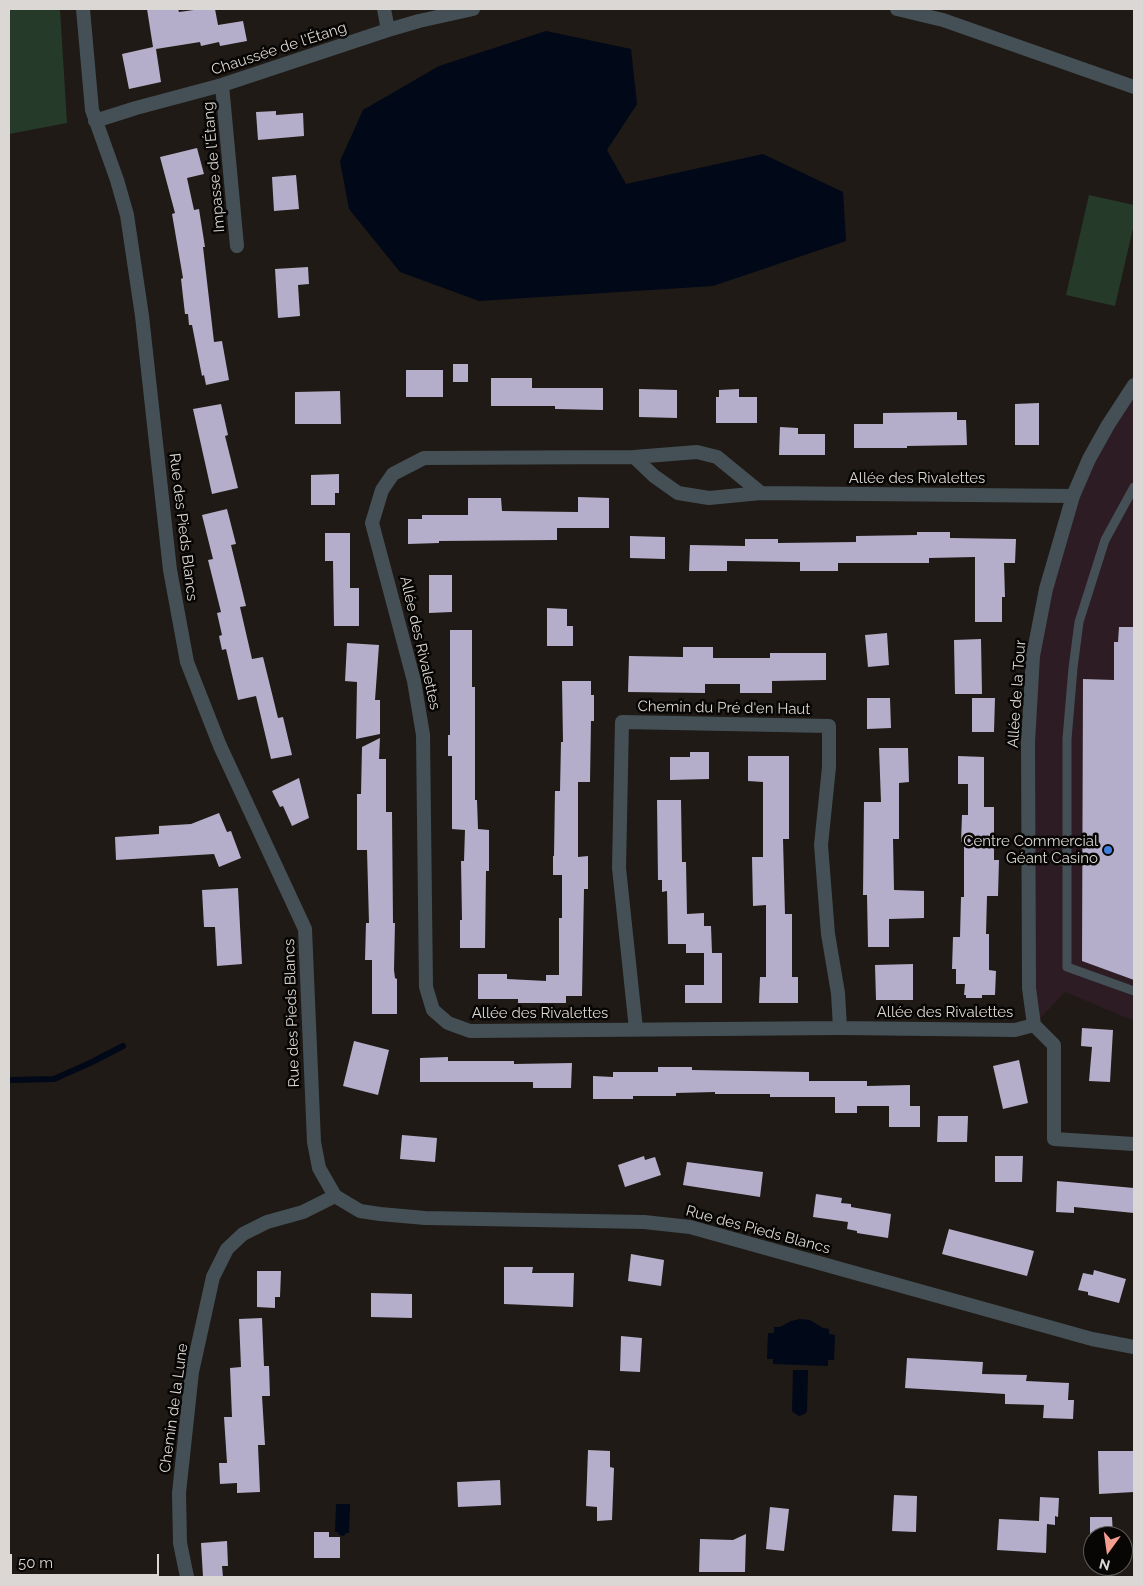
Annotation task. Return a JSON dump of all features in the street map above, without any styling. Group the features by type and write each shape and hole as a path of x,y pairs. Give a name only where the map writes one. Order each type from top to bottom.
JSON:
{"street":[{"name":"Rue des Pieds Blancs","path":"83,9 92,110 117,180 127,215 143,325 170,570 187,662 220,746 305,929 314,1142 319,1168 335,1196 360,1211 425,1218 644,1222 690,1227 1092,1339 1134,1347"},
{"path":"384,9 388,30"},
{"name":"Chaussée de l'Étang","path":"95,121 222,85 388,30 473,9"},
{"path":"896,9 945,14 1134,87"},
{"name":"Impasse de l'Étang","path":"222,85 237,246"},
{"name":"Allée de la Tour","path":"1034,1025 1029,988 1028,762 1033,656 1046,589 1072,496 1089,459 1134,385"},
{"name":"Allée des Rivalettes","path":"761,494 716,457 697,452 634,457 424,458 394,474 382,490 372,523 414,681 423,735 426,987 433,1010 448,1023 470,1031 840,1028 1015,1030 1034,1025 1054,1045 1054,1139 1134,1144"},
{"name":"Allée des Rivalettes","path":"634,457 654,476 678,493 709,498 761,494 1072,496"},
{"name":"Chemin du Pré d'en Haut","path":"636,1029 619,868 622,722 829,726 829,767 821,845 828,934 838,993 840,1028"},
{"name":"Chemin de la Lune","path":"186,1577 180,1543 179,1493 192,1372 213,1277 226,1249 243,1234 267,1222 303,1212 335,1196"}],"lane":[{"path":"1134,487 1104,540 1079,622 1067,740 1067,967 1134,991"}],"shaded area":[{"path":"1134,385 1134,1021 1065,992 1034,1025 1033,656 1073,496"}],"green space":[{"path":"9,9 60,9 67,123 9,134"},
{"path":"1089,195 1134,205 1134,224 1115,306 1066,295"}],"water":[{"path":"546,31 631,49 637,104 607,150 626,184 763,154 843,192 846,241 713,286 479,301 400,272 349,209 340,161 363,110 439,66"},
{"path":"800,1319 810,1320 823,1328 829,1329 829,1334 835,1335 834,1360 828,1360 828,1366 773,1364 773,1359 767,1359 768,1333 774,1333 774,1327 780,1327"},
{"path":"793,1370 808,1370 807,1411 799,1416 792,1411"},
{"path":"336,1504 350,1504 349,1533 346,1533 344,1536 335,1532"}],"building":[{"path":"147,9 178,9 179,12 215,9 218,25 243,21 247,41 220,46 219,42 201,46 200,42 156,49 161,82 129,89 122,54 153,47"},
{"path":"276,111 276,115 303,113 304,136 258,140 256,112"},
{"path":"197,148 204,174 187,178 194,210 199,209 205,247 203,247 214,342 222,341 229,380 206,385 204,375 202,376 192,325 189,325 188,314 185,314 181,279 183,278 172,214 175,213 160,157"},
{"path":"296,175 299,209 274,211 272,177"},
{"path":"308,267 309,284 298,285 300,316 278,318 275,269"},
{"path":"453,364 468,364 468,382 453,382"},
{"path":"406,370 443,370 443,397 406,397"},
{"path":"491,378 532,378 532,388 603,388 603,410 555,409 555,406 491,406"},
{"path":"639,389 677,390 677,418 639,417"},
{"path":"739,389 739,397 757,397 757,423 716,423 716,397 719,397 719,390"},
{"path":"340,391 341,424 295,424 295,392"},
{"path":"1039,403 1039,445 1015,445 1015,404"},
{"path":"221,404 228,435 225,436 238,488 212,494 193,409"},
{"path":"957,412 957,420 966,420 967,445 854,448 854,424 883,424 883,413"},
{"path":"780,427 798,428 798,434 825,434 825,455 779,455"},
{"path":"339,474 339,493 335,493 335,505 311,505 311,475"},
{"path":"578,497 609,498 609,528 557,528 557,540 439,541 439,543 408,544 408,519 422,519 422,515 468,515 468,498 501,498 502,511 578,512"},
{"path":"227,509 236,544 231,545 246,606 240,607 252,659 263,657 278,718 283,717 292,755 271,759 256,696 238,700 226,649 222,650 219,636 222,635 217,613 221,612 208,560 213,559 202,515"},
{"path":"917,532 950,532 950,538 1016,539 1015,563 1004,563 1005,597 1002,597 1002,622 975,622 975,557 929,558 929,563 838,563 838,571 800,571 800,562 727,561 727,571 689,571 690,545 745,546 745,539 778,539 778,543 856,542 856,536 917,535"},
{"path":"325,533 350,533 350,588 359,588 359,626 334,626 333,561 325,561"},
{"path":"630,536 665,537 665,559 630,558"},
{"path":"429,575 452,575 452,612 429,613"},
{"path":"547,608 567,609 567,626 573,626 573,646 547,646"},
{"name":"Centre Commercial Géant Casino","path":"1119,627 1134,627 1134,980 1082,961 1083,679 1114,680 1114,642 1118,642"},
{"path":"450,630 472,630 472,687 475,687 475,800 477,800 478,829 489,830 489,871 486,871 485,948 460,948 460,920 462,920 461,861 464,861 465,830 452,829 452,756 448,756 448,735 450,735"},
{"path":"887,633 889,665 868,667 865,635"},
{"path":"981,639 982,694 955,694 954,640"},
{"path":"347,643 379,645 375,700 380,700 380,734 356,739 357,682 345,681"},
{"path":"683,647 713,647 713,658 770,658 770,653 826,653 826,680 772,681 772,693 740,693 740,684 705,684 705,693 628,692 629,656 683,657"},
{"path":"562,681 591,681 591,695 594,695 594,721 591,721 590,782 578,782 578,857 588,856 588,889 584,889 582,996 566,996 566,1003 518,1003 518,999 478,999 478,974 507,974 507,979 546,981 546,975 559,975 559,918 562,918 562,875 553,875 553,856 555,791 560,791 561,742 563,742"},
{"path":"867,698 890,698 891,728 867,729"},
{"path":"972,698 995,698 994,732 972,732"},
{"path":"380,738 379,759 386,759 386,812 392,812 393,923 395,923 394,970 395,978 397,979 397,1014 372,1014 372,960 365,960 366,923 369,923 367,850 357,850 357,794 361,794 362,747"},
{"path":"879,748 908,748 909,782 899,783 899,839 893,839 894,890 924,891 924,918 889,919 889,947 868,947 867,895 863,895 864,802 881,802"},
{"path":"690,752 709,752 709,779 670,780 670,757 690,757"},
{"path":"748,756 789,756 789,839 783,839 785,914 792,914 792,977 798,977 798,1003 759,1003 760,977 766,977 766,905 753,906 752,857 763,857 763,782 748,781"},
{"path":"958,756 984,757 984,807 994,807 994,860 999,860 998,896 987,896 986,934 989,934 989,970 996,971 995,995 982,995 982,998 966,998 966,995 964,995 965,984 956,984 956,969 952,969 953,937 960,937 961,897 964,897 964,842 961,842 962,815 968,815 968,784 958,784"},
{"path":"299,778 309,818 292,826 283,806 280,807 272,791"},
{"path":"657,800 681,800 682,862 686,862 687,914 704,913 704,926 711,926 712,953 686,953 686,944 668,944 667,891 662,892 662,880 658,880"},
{"path":"219,813 227,832 231,831 241,858 219,867 214,854 116,860 115,837 159,834 159,826 191,824"},
{"path":"238,888 242,964 217,966 215,927 204,927 202,890"},
{"path":"704,953 722,953 722,1003 685,1003 685,985 704,985"},
{"path":"913,964 913,1000 876,1000 875,965"},
{"path":"1082,1028 1113,1030 1110,1082 1089,1081 1092,1047 1081,1046"},
{"path":"354,1041 389,1050 378,1095 343,1086"},
{"path":"448,1057 448,1061 514,1061 514,1064 572,1063 571,1088 533,1088 533,1082 420,1082 420,1058"},
{"path":"1019,1060 1028,1103 1003,1109 993,1066"},
{"path":"658,1067 692,1067 692,1070 809,1072 809,1081 867,1081 867,1086 910,1085 910,1106 920,1106 920,1127 889,1127 889,1106 857,1106 857,1113 835,1113 835,1097 770,1097 770,1094 715,1094 715,1092 676,1093 676,1096 633,1096 633,1099 593,1099 593,1076 613,1077 613,1072 658,1072"},
{"path":"938,1116 968,1116 967,1142 937,1142"},
{"path":"402,1135 437,1138 435,1162 400,1159"},
{"path":"644,1156 645,1160 655,1157 661,1175 625,1187 618,1165"},
{"path":"995,1156 1023,1156 1022,1182 995,1182"},
{"path":"687,1162 763,1172 760,1197 683,1185"},
{"path":"1057,1181 1134,1188 1134,1213 1074,1207 1074,1213 1056,1212"},
{"path":"816,1194 842,1198 841,1203 851,1204 851,1207 891,1214 888,1238 857,1233 857,1231 847,1229 848,1222 813,1217"},
{"path":"949,1229 1034,1251 1027,1276 942,1254"},
{"path":"631,1254 664,1260 661,1286 628,1281"},
{"path":"504,1267 533,1267 532,1273 574,1273 573,1307 504,1304"},
{"path":"1094,1270 1126,1279 1119,1303 1088,1295 1088,1292 1078,1290 1083,1273 1093,1275"},
{"path":"257,1271 281,1271 280,1297 275,1297 275,1308 257,1307"},
{"path":"371,1293 412,1294 412,1318 371,1317"},
{"path":"262,1318 264,1366 269,1366 270,1396 262,1396 265,1445 258,1445 260,1492 237,1493 237,1483 220,1484 219,1463 227,1463 224,1417 232,1417 230,1368 241,1367 239,1319"},
{"path":"621,1336 642,1338 640,1372 620,1371"},
{"path":"907,1358 983,1362 982,1374 1027,1375 1026,1381 1069,1383 1068,1400 1074,1400 1073,1419 1043,1418 1044,1405 1005,1404 1005,1394 905,1388"},
{"path":"588,1450 610,1451 610,1467 614,1468 612,1520 597,1521 597,1507 586,1506"},
{"path":"1098,1451 1134,1451 1134,1492 1099,1494"},
{"path":"500,1480 501,1505 458,1507 457,1482"},
{"path":"894,1495 917,1496 916,1532 892,1531"},
{"path":"1040,1497 1059,1498 1058,1517 1055,1516 1055,1525 1047,1524 1046,1553 997,1550 999,1519 1039,1521"},
{"path":"770,1507 789,1509 784,1551 766,1549"},
{"path":"1090,1517 1112,1517 1112,1526 1090,1526"},
{"path":"314,1532 329,1532 329,1537 340,1537 340,1558 314,1558"},
{"path":"746,1534 745,1572 699,1572 700,1539 733,1540"},
{"path":"227,1541 228,1566 222,1566 223,1577 203,1577 201,1543"}],"waterway":[{"path":"9,1080 54,1079 123,1046"}],"place":[{"name":"Centre Commercial Géant Casino","path":"1108,850"}]}
